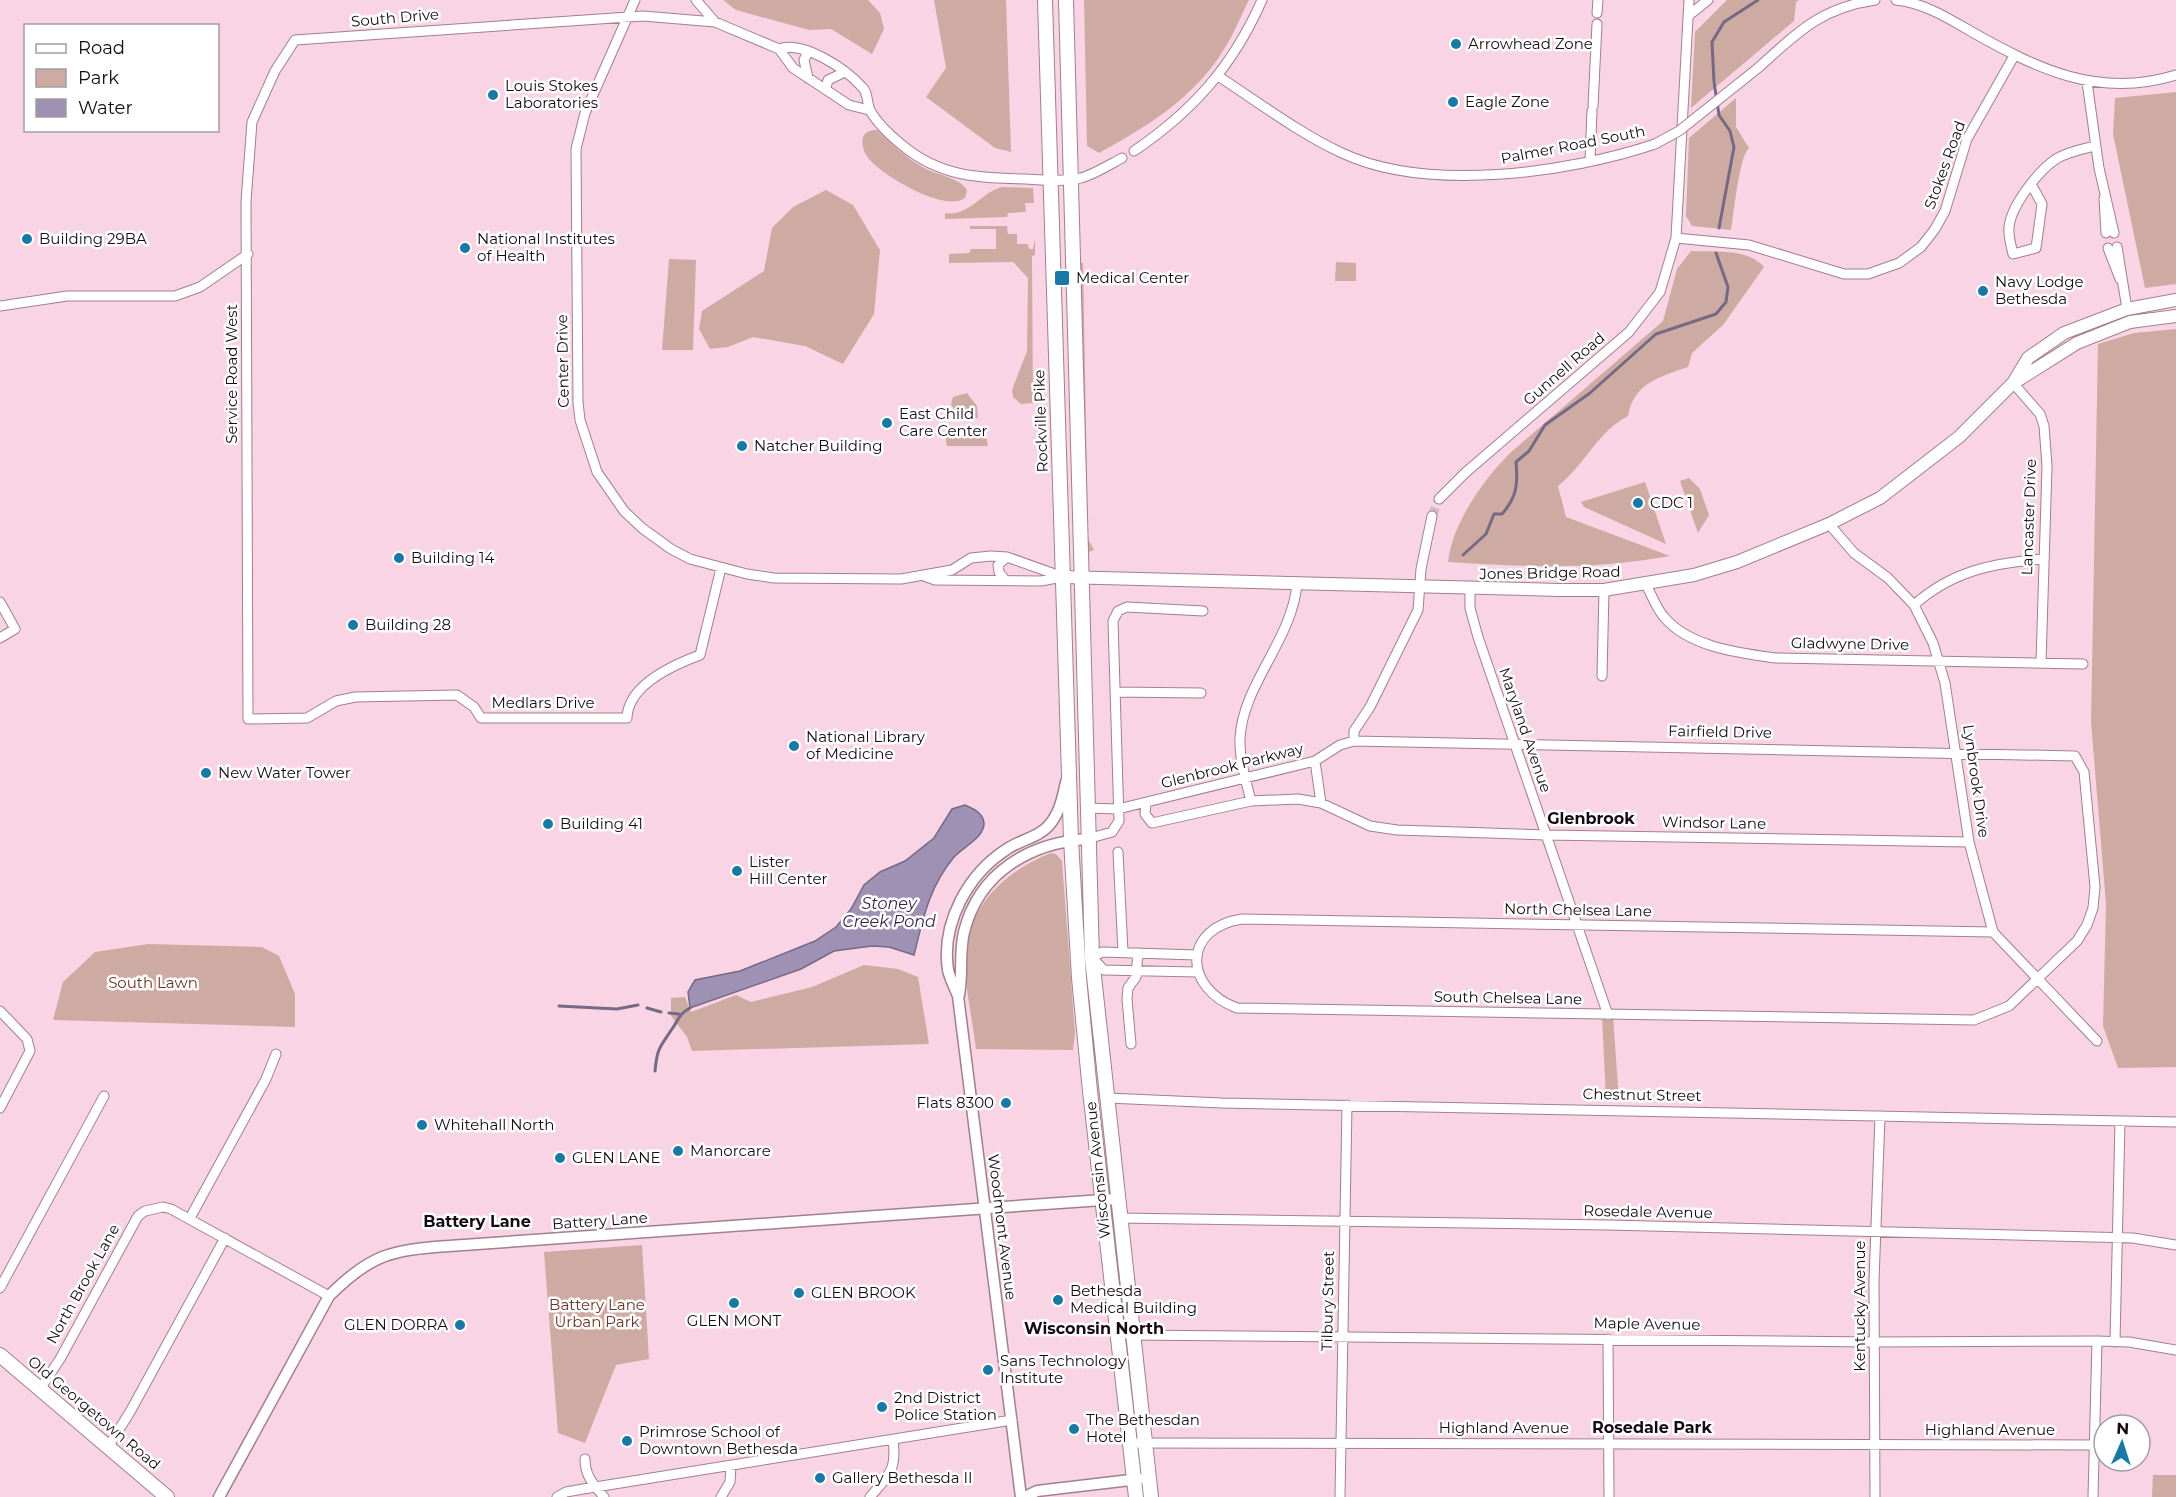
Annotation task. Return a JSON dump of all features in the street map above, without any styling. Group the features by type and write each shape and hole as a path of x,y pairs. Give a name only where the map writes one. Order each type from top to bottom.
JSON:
{"main road":[{"name":"Rockville Pike","path":"1045,0 1048,180 1064,576 1071,840"},
{"path":"1066,0 1087,838"},
{"name":"Jones Bridge Road","path":"2013,383 2028,358 2064,333 2127,309 2176,300"},
{"path":"2127,309 2130,322"},
{"name":"Jones Bridge Road","path":"1064,576 1470,589 1604,590 1646,585 1694,575 1737,562 1828,524 1880,498 1959,437 2013,383 2077,343 2130,322 2176,316"},
{"name":"Wisconsin Avenue","path":"1087,838 1085,958 1090,1098 1136,1497"},
{"name":"Wisconsin Avenue","path":"1071,840 1085,958 1107,1098 1151,1497"},
{"path":"1090,1098 1107,1098"},
{"name":"Old Georgetown Road","path":"0,1355 167,1497"}],"street":[{"name":"Center Drive","path":"635,0 585,113 576,149 580,420 597,472 624,512 671,549 721,568 774,578 890,579 924,576 952,570 971,558 1007,556 1064,576"},
{"path":"696,0 715,22"},
{"path":"1134,151 1180,118 1218,76 1248,32 1262,0"},
{"path":"1597,13 1598,0"},
{"name":"Gunnell Road","path":"1439,499 1465,473 1629,332 1660,292 1676,238 1689,0"},
{"path":"1688,16 1708,0"},
{"name":"Palmer Road South","path":"1218,76 1318,141 1344,154 1386,168 1490,177 1590,160 1655,144 1687,125 1798,33 1832,10 1875,0"},
{"path":"1896,0 1914,3 1945,17 2014,56 2046,70 2087,82 2131,83 2176,75"},
{"name":"South Drive","path":"295,40 628,18 662,17 715,22 779,49 793,68 849,105 869,110"},
{"path":"1590,160 1597,24"},
{"name":"Service Road West","path":"248,719 246,201 252,122 275,71 295,40"},
{"name":"South Drive","path":"779,49 789,45 822,56 865,89 869,110 903,146 946,170 971,177 1070,179 1092,174 1122,158"},
{"path":"808,52 804,60 808,78"},
{"name":"Stokes Road","path":"1676,238 1749,245 1844,274 1868,274 1899,263 1921,246 1935,229 1945,211 1967,139 2014,56"},
{"path":"825,88 828,80 844,72"},
{"path":"2087,82 2104,196 2110,210 2110,233"},
{"path":"2031,184 2042,204 2036,248 2013,254 2008,229 2010,221 2031,184 2055,160 2096,146"},
{"path":"2113,248 2127,309"},
{"path":"0,306 67,296 175,296 200,287 248,254"},
{"name":"Lancaster Drive","path":"2013,383 2040,414 2044,426 2047,466 2041,663"},
{"path":"1354,741 1354,730 1370,706 1418,610 1421,569 1432,516"},
{"name":"Lynbrook Drive","path":"1828,524 1854,553 1888,578 1914,605 1933,643 1939,661 1958,754 1969,842 1993,932 2097,1041"},
{"path":"1005,580 999,572 998,565 1007,556"},
{"path":"971,558 969,571 974,579"},
{"path":"1914,605 1932,589 1965,571 2001,562 2043,559"},
{"name":"Medlars Drive","path":"248,719 307,718 336,701 355,697 458,695 474,707 481,718 627,717 629,702 636,693 678,663 700,655 721,568"},
{"name":"Center Drive","path":"924,576 934,580 1041,581 1064,576"},
{"path":"1251,801 1240,746 1243,721 1291,616 1297,584"},
{"name":"Gladwyne Drive","path":"1646,585 1665,618 1677,629 1697,640 1734,652 1775,658 2083,664"},
{"name":"Maryland Avenue","path":"1470,589 1470,608 1513,742 1608,1015"},
{"path":"1602,676 1604,590"},
{"path":"0,602 15,629 0,638"},
{"path":"1087,838 1106,835 1117,828 1113,621 1118,611 1127,607 1203,611"},
{"path":"1115,692 1201,693"},
{"name":"Glenbrook Parkway","path":"1086,808 1118,809 1315,761 1340,745 1354,741"},
{"name":"Fairfield Drive","path":"1354,741 1513,742 1958,754 2066,754 2075,756 2082,764"},
{"path":"1315,761 1321,803"},
{"name":"South Chelsea Lane","path":"1197,972 1209,992 1223,1003 1238,1008 1974,1020 2008,1006 2038,980 2077,941 2093,908 2094,887 2082,764"},
{"name":"Woodmont Avenue","path":"958,996 948,973 948,962 952,923 959,905 968,888 989,862 1010,846 1050,825 1060,807 1069,770"},
{"name":"Windsor Lane","path":"1146,803 1147,819 1158,823 1251,801 1298,799 1321,803 1351,818 1388,829 1546,835 1969,842"},
{"name":"Woodmont Avenue","path":"1023,1497 958,996 964,933 973,908 984,890 1024,854 1048,844 1087,838"},
{"path":"1118,852 1123,952"},
{"name":"North Chelsea Lane","path":"1197,955 1202,942 1214,929 1231,920 1242,919 1993,932"},
{"path":"1102,952 1197,955 1197,972 1104,970 1085,958 1102,952"},
{"path":"1131,1044 1127,999 1128,988 1135,980 1138,953"},
{"path":"0,1011 27,1039 30,1051 3,1097 0,1108"},
{"path":"190,1218 266,1079 276,1054"},
{"path":"0,1288 104,1096"},
{"name":"Chestnut Street","path":"1107,1098 2176,1122"},
{"name":"Tilbury Street","path":"1340,1497 1347,1105"},
{"name":"Kentucky Avenue","path":"1875,1497 1875,1232 1880,1116"},
{"path":"2115,1342 2120,1121"},
{"name":"Battery Lane","path":"219,1497 329,1296 352,1273 372,1260 407,1249 1117,1199"},
{"name":"North Brook Lane","path":"40,1389 60,1359 138,1216 145,1211 163,1207 190,1218 329,1296"},
{"name":"Rosedale Avenue","path":"1119,1218 2118,1238 2176,1245"},
{"path":"108,1447 130,1412 225,1238"},
{"name":"Maple Avenue","path":"1118,1335 1875,1342 2097,1341 2176,1350"},
{"path":"1608,1338 1609,1497"},
{"path":"2095,1413 2097,1341"},
{"path":"557,1497 566,1492 1012,1420"},
{"path":"870,1497 892,1472 895,1456 893,1440"},
{"name":"Highland Avenue","path":"1130,1443 2092,1445"},
{"path":"585,1459 585,1471 604,1497"},
{"path":"721,1497 730,1482 731,1466"},
{"path":"2093,1473 2093,1497"},
{"path":"1023,1497 1037,1491 1148,1478"}],"green space":[{"path":"723,0 868,0 880,13 884,29 872,54 831,29 809,30 736,10"},
{"path":"934,0 1006,0 1011,152 995,148 926,97 946,68"},
{"path":"1084,0 1249,0 1225,48 1196,85 1166,111 1099,153 1087,146"},
{"path":"1727,0 1799,0 1796,2 1794,21 1691,108 1695,32"},
{"path":"2176,92 2176,284 2145,288 2113,134 2115,98"},
{"path":"1736,98 1736,127 1749,148 1742,162 1731,230 1692,226 1686,216 1689,138"},
{"path":"877,130 919,165 959,182 967,190 965,198 944,201 930,197 900,183 876,166 866,155 862,140 866,133"},
{"path":"1002,187 1033,188 1034,203 1025,203 1026,212 1008,213 1007,217 945,219 945,213 968,208"},
{"path":"826,190 853,205 880,250 874,314 843,364 805,346 753,337 728,347 710,349 699,329 702,311 764,271 772,228 793,207"},
{"path":"970,226 1007,226 1008,234 1017,234 1017,244 1028,244 1029,249 1033,249 1035,239 1035,255 1032,256 1033,403 1021,404 1013,397 1012,390 1027,351 1028,278 1013,262 949,263 949,254 969,253 971,249 996,249 996,229 970,229"},
{"path":"1691,251 1740,254 1757,261 1764,267 1723,325 1692,353 1688,367 1658,378 1642,389 1631,405 1628,416 1599,440 1558,486 1566,517 1670,556 1614,564 1559,566 1448,562 1462,518 1489,476 1510,453 1663,321 1677,269"},
{"path":"669,259 696,260 693,350 662,350"},
{"path":"1083,262 1088,539 1094,550 1089,552 1087,544 1079,264"},
{"path":"1336,262 1356,263 1356,281 1335,281"},
{"path":"2176,329 2176,1067 2118,1068 2103,1026 2106,904 2091,722 2098,344 2134,333"},
{"path":"967,393 977,406 978,418 959,419 951,404 953,397"},
{"path":"984,427 988,446 947,446 945,435"},
{"path":"1689,478 1700,489 1709,515 1698,533 1680,481"},
{"path":"1645,482 1666,544 1584,507 1581,502"},
{"path":"1051,853 1056,854 1062,861 1075,1033 1073,1050 976,1049 968,999 965,960 970,931 976,916 995,889 1021,868"},
{"name":"South Lawn","path":"148,944 262,947 279,956 295,994 295,1027 53,1020 63,982 95,952"},
{"path":"864,965 898,969 918,977 929,1044 692,1051 687,1037 671,1016 671,998 685,997 691,1012 736,995 751,1002 812,987"},
{"path":"1602,1016 1613,1016 1619,1100 1606,1099"},
{"name":"Battery Lane Urban Park","path":"642,1245 649,1359 616,1365 585,1443 558,1433 544,1252"},
{"path":"2153,1475 2176,1475 2176,1497 2152,1497"}],"water":[{"name":"Stoney Creek Pond","path":"965,805 980,814 984,823 983,828 977,838 954,857 938,880 928,904 914,955 889,947 872,946 834,951 801,969 690,1008 688,992 695,980 740,971 815,941 836,927 851,909 864,885 880,872 905,861 934,838 952,809"}],"waterway":[{"path":"1719,228 1734,147 1730,131 1719,115 1714,82 1712,42 1724,22 1758,0"},
{"path":"1463,555 1486,534 1494,514 1502,514 1511,502 1517,477 1516,462 1529,451 1545,425 1590,393 1656,334 1716,314 1726,302 1728,287 1716,253"},
{"path":"559,1006 617,1009 638,1005"},
{"path":"647,1008 661,1012"},
{"path":"655,1071 658,1052 662,1044 681,1015 690,1008"},
{"path":"669,1013 679,1014"}],"tunnel":[{"path":"1432,516 1439,499"}],"place":[{"name":"Arrowhead Zone","path":"1456,44"},
{"name":"Louis Stokes Laboratories","path":"493,95"},
{"name":"Eagle Zone","path":"1453,102"},
{"name":"Building 29BA","path":"27,239"},
{"name":"National Institutes of Health","path":"465,248"},
{"name":"Medical Center","path":"1062,278"},
{"name":"Navy Lodge Bethesda","path":"1983,291"},
{"name":"East Child Care Center","path":"887,423"},
{"name":"Natcher Building","path":"742,446"},
{"name":"CDC 1","path":"1638,503"},
{"name":"Building 14","path":"399,558"},
{"name":"Building 28","path":"353,625"},
{"name":"National Library of Medicine","path":"794,746"},
{"name":"New Water Tower","path":"206,773"},
{"name":"Building 41","path":"548,824"},
{"name":"Lister Hill Center","path":"737,871"},
{"name":"Flats 8300","path":"1006,1103"},
{"name":"Whitehall North","path":"422,1125"},
{"name":"Manorcare","path":"678,1151"},
{"name":"GLEN LANE","path":"560,1158"},
{"name":"GLEN BROOK","path":"799,1293"},
{"name":"Bethesda Medical Building","path":"1058,1300"},
{"name":"GLEN MONT","path":"734,1303"},
{"name":"GLEN DORRA","path":"460,1325"},
{"name":"Sans Technology Institute","path":"988,1370"},
{"name":"2nd District Police Station","path":"882,1407"},
{"name":"The Bethesdan Hotel","path":"1074,1429"},
{"name":"Primrose School of Downtown Bethesda","path":"627,1441"},
{"name":"Gallery Bethesda II","path":"820,1478"}],"district":[{"name":"Glenbrook","path":"1591,818"},
{"name":"Battery Lane","path":"477,1221"},
{"name":"Wisconsin North","path":"1094,1328"},
{"name":"Rosedale Park","path":"1652,1427"}]}
